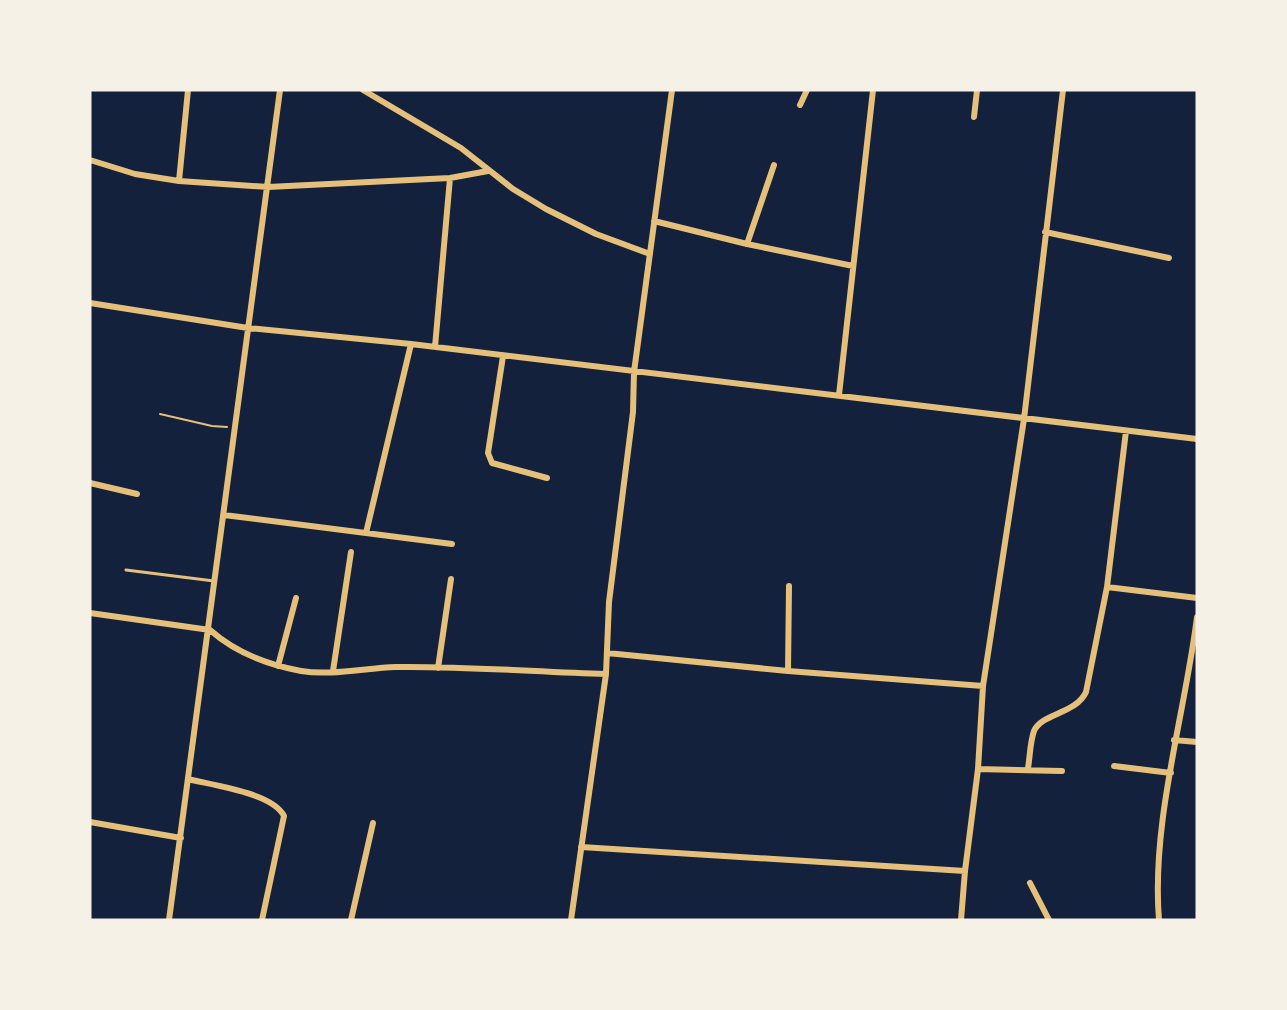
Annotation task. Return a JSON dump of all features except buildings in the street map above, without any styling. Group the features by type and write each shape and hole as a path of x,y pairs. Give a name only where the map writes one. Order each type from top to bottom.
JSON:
{"street":[{"path":"178,181 188,90"},
{"path":"169,920 210,630 280,90"},
{"path":"363,90 460,148 513,189 569,222 650,254"},
{"path":"572,920 606,674 614,556 633,412 634,372 672,90"},
{"path":"800,105 807,90"},
{"path":"839,395 873,90"},
{"path":"974,117 977,90"},
{"path":"961,920 978,769 983,686 1024,419 1062,90"},
{"path":"90,160 135,174 178,181 268,187 325,186 450,178 488,171"},
{"path":"747,244 774,165"},
{"path":"435,347 450,178"},
{"path":"654,221 747,244 852,266"},
{"path":"1045,232 1168,258"},
{"path":"90,303 248,328 435,347 1197,439"},
{"path":"366,533 411,345"},
{"path":"503,356 488,453 492,463 547,478"},
{"path":"1028,768 1035,730 1041,723 1082,702 1086,692 1107,586 1126,431"},
{"path":"90,483 137,494"},
{"path":"224,515 452,544"},
{"path":"333,671 351,552"},
{"path":"438,668 451,579"},
{"path":"788,671 789,586"},
{"path":"1107,586 1197,598"},
{"path":"278,666 296,598"},
{"path":"90,613 210,630 225,643 278,666 303,671 438,668 606,674"},
{"path":"1158,920 1159,859 1174,740 1196,633 1197,617"},
{"path":"607,653 788,671 983,686"},
{"path":"1174,740 1197,742"},
{"path":"1114,766 1171,773"},
{"path":"978,769 1028,768 1062,771"},
{"path":"188,779 261,798 280,807 284,816 262,920"},
{"path":"90,822 181,838"},
{"path":"351,920 373,823"},
{"path":"581,847 965,871"},
{"path":"1030,883 1049,920"}],"lane":[{"path":"126,570 216,581"}],"path":[{"path":"160,414 212,426 236,427"}]}
